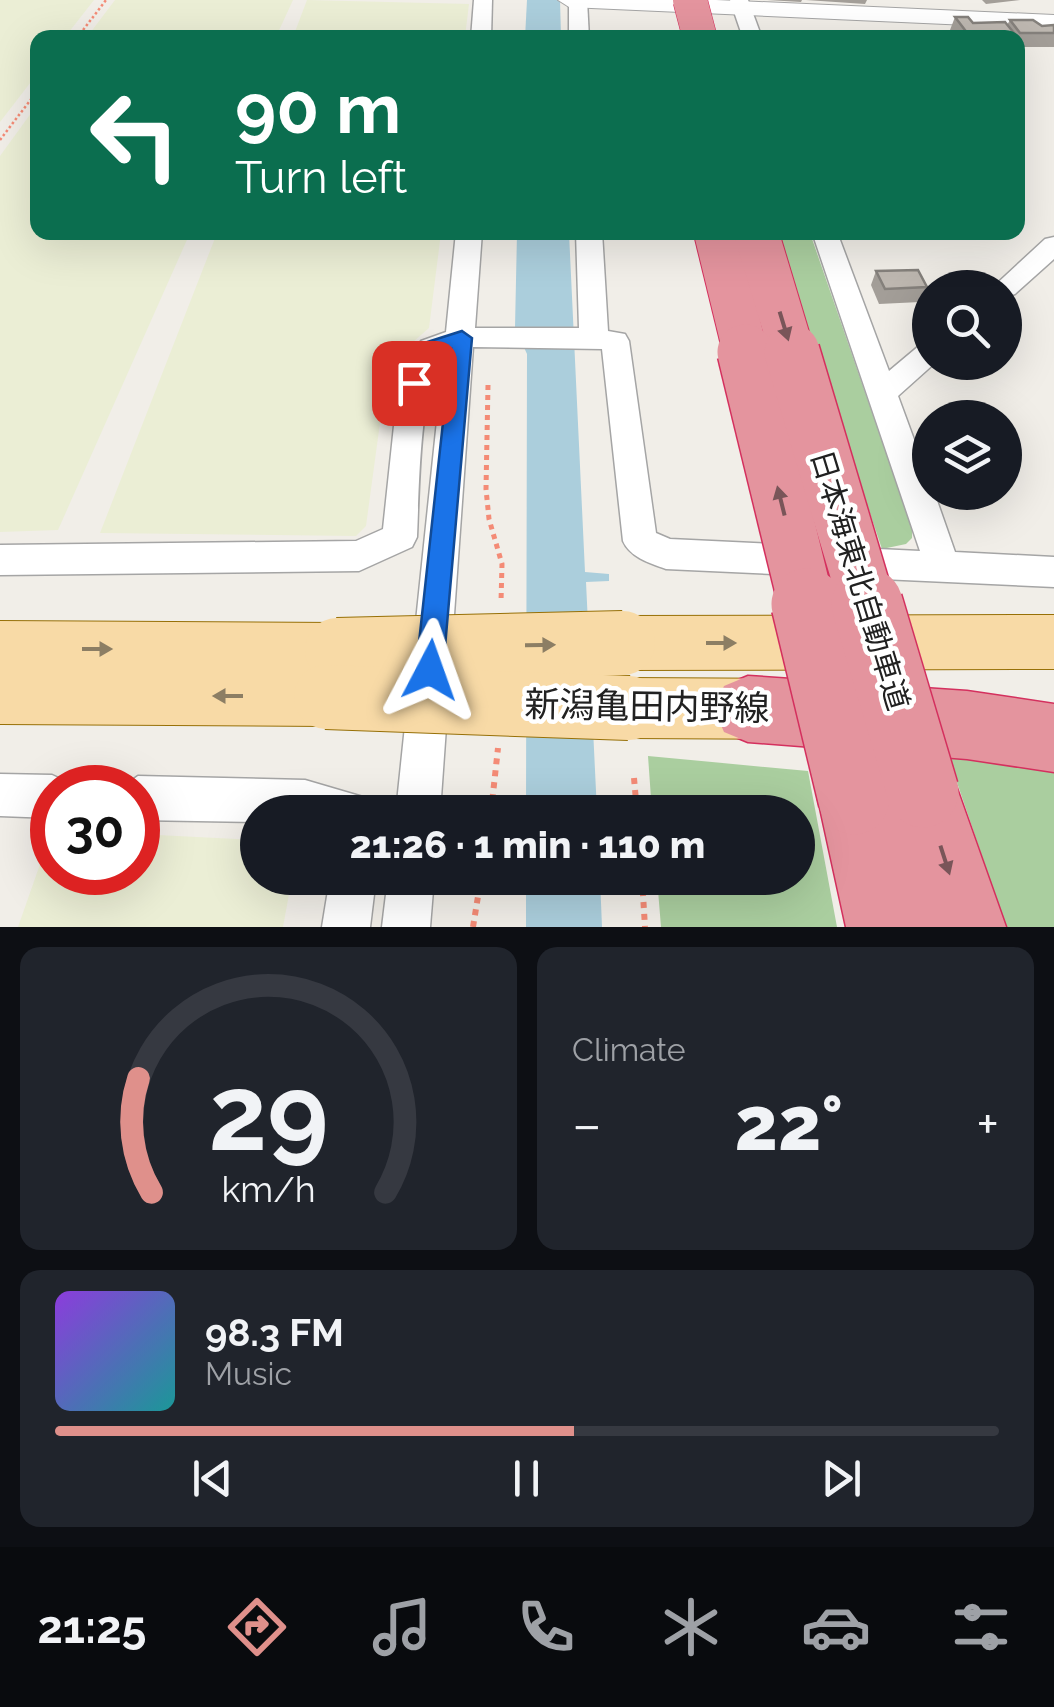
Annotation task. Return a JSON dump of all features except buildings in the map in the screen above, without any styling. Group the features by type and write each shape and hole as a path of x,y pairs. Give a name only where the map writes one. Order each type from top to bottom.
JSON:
{"highway":[{"path":"660,0 667,30"},
{"path":"690,0 698,30"},
{"name":"日本海東北自動車道","path":"718,240 888,796 966,927"},
{"name":"日本海東北自動車道","path":"758,240 888,796 886,927"},
{"path":"748,710 966,726 1054,738"}],"main road":[{"name":"新潟亀田内野線","path":"0,695 332,673 624,643 1054,642"},
{"name":"新潟亀田内野線","path":"0,648 332,673 629,708 1054,710"}],"street":[{"path":"481,30 483,0"},
{"path":"569,0 740,4 1054,22"},
{"path":"578,0 579,30"},
{"path":"740,4 749,30"},
{"path":"419,795 440,533 484,337 470,240"},
{"path":"589,240 594,338"},
{"path":"827,240 943,567"},
{"path":"1022,273 1054,245"},
{"path":"0,560 359,556 400,537 414,383 431,348 484,337 594,338 615,341 640,542 666,554 1054,572"},
{"path":"882,393 912,367"},
{"path":"0,796 30,796"},
{"path":"160,799 240,800"},
{"path":"346,927 351,895"},
{"path":"406,927 409,895"}],"path":[{"path":"84,30 106,0"},
{"path":"0,140 30,101"},
{"path":"484,337 486,489 489,519 502,564 502,603"},
{"path":"492,795 498,741"},
{"path":"634,778 635,795"},
{"path":"474,927 478,895"},
{"path":"643,895 645,927"}],"green space":[{"path":"0,0 94,0 70,30 30,30 30,83 0,122"},
{"path":"115,0 293,0 279,30 92,30"},
{"path":"307,0 469,4 466,30 296,30"},
{"path":"30,115 30,240 187,240 58,530 0,532 0,156"},
{"path":"214,240 440,240 429,328 388,364 366,526 356,536 100,533"},
{"path":"778,240 812,240 912,528 912,538 906,544 882,549"},
{"path":"945,747 1054,753 1054,927 1006,927"},
{"path":"648,756 808,771 812,795 651,795"},
{"path":"815,809 837,927 661,927 658,895 815,895"},
{"path":"160,835 240,839 240,895 289,895 283,927 18,927 30,893 160,895"}],"water":[{"path":"527,0 560,0 561,30 525,30"},
{"path":"517,240 569,240 585,572 609,574 609,581 586,582 596,795 526,795 527,354 515,328"},
{"path":"526,895 601,895 602,927 526,927"}],"route":[{"path":"414,383 431,348 462,338 440,533 430,670"}]}
